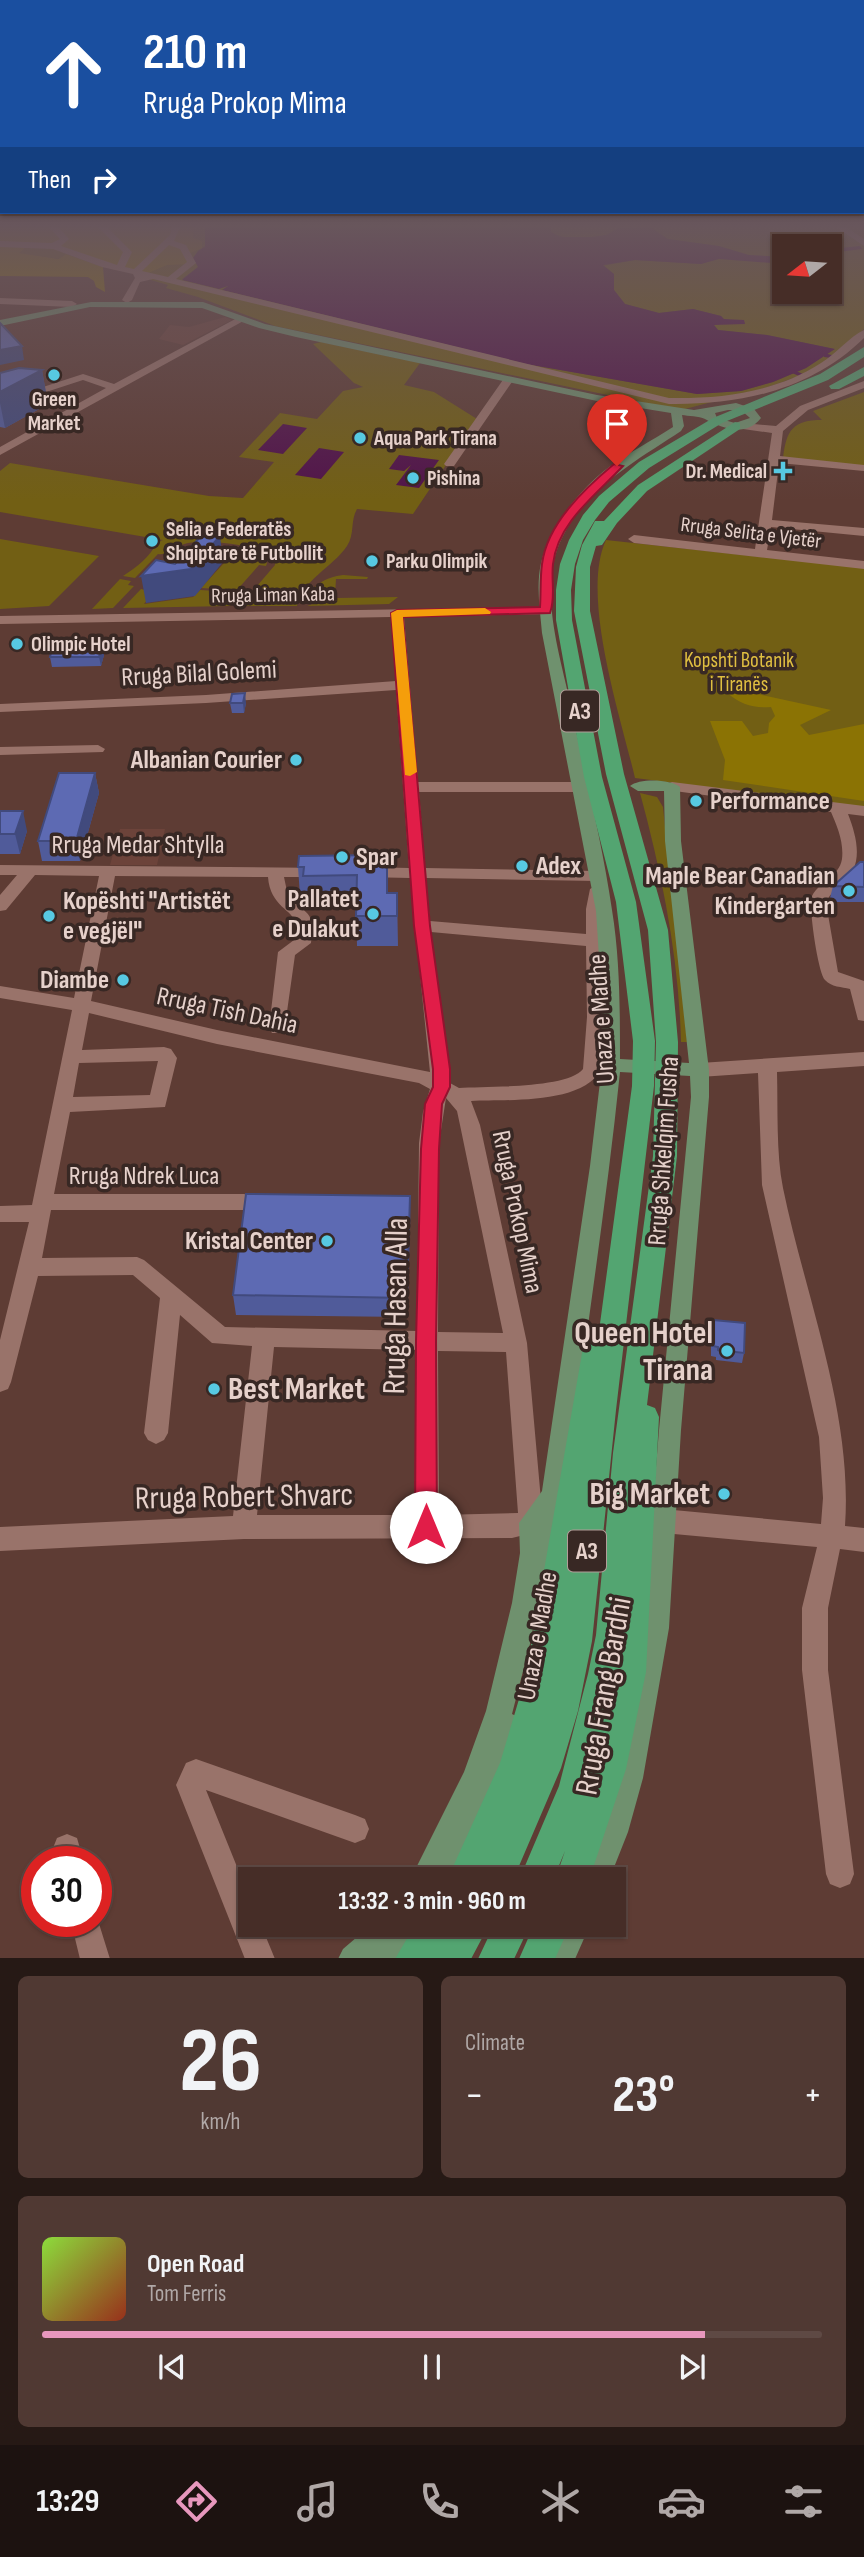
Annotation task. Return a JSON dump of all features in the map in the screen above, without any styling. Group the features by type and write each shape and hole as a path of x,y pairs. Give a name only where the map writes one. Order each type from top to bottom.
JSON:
{"highway":[{"path":"732,407 815,376 852,355 864,344"},
{"name":"Unaza e Madhe","path":"758,418 864,351"},
{"name":"Unaza e Madhe","path":"502,1867 545,1768 562,1711 577,1641 626,1209 643,1086 644,1041 626,901 593,777 564,620 563,591 577,559 600,523 630,487 710,421 758,418 864,364"},
{"path":"758,418 834,387 864,371"},
{"path":"710,421 627,466 610,481 595,498 565,551 577,559 591,556 609,522 646,484 739,426"},
{"name":"Unaza e Madhe","path":"541,1867 575,1787 604,1674 665,1156 667,1042 658,930 615,774 582,611 577,559"},
{"path":"470,1867 515,1766 541,1679 596,1350 611,1230 626,1209"},
{"path":"576,1867 610,1769 630,1672 649,1350 645,1310"},
{"path":"412,1958 427,1937"},
{"path":"452,1958 465,1937"},
{"path":"495,1958 506,1937"},
{"path":"536,1958 547,1937"}],"main road":[{"path":"242,319 296,334 693,414 720,424 739,426"},
{"path":"710,421 719,408 732,407 749,410 758,418"},
{"path":"451,1867 478,1814 522,1699 541,1604 554,1491 600,1166 618,1065 604,911 597,883 583,787 546,611 547,562 557,531 603,477 679,426 676,412"},
{"path":"638,786 671,787"},
{"name":"Rruga Shkelqim Fusha","path":"663,1521 692,1070 671,787"},
{"path":"618,1065 692,1070"},
{"path":"431,1867 490,1745 504,1702 522,1624 532,1531 554,1491"},
{"name":"Rruga Frang Bardhi","path":"600,1867 614,1832 628,1783 648,1680 656,1628 663,1521"},
{"path":"532,1531 538,1560 541,1604"},
{"path":"353,1958 380,1937"},
{"path":"392,1958 407,1937"},
{"path":"559,1958 569,1937"}],"street":[{"path":"327,318 662,400 719,399 771,388 824,366 864,333"},
{"path":"0,452 242,319"},
{"path":"0,404 83,377 114,387"},
{"path":"450,464 509,379"},
{"path":"761,553 779,430 804,408 864,384"},
{"path":"739,426 758,418 779,430"},
{"path":"774,459 864,468"},
{"path":"765,523 864,532"},
{"name":"Rruga Selita e Vjetër","path":"634,539 864,565"},
{"name":"Rruga Liman Kaba","path":"0,620 546,611"},
{"name":"Rruga Prokop Mima","path":"397,613 422,926 449,1091 466,1110 491,1216 516,1343 526,1427 532,1531"},
{"name":"Rruga Bilal Golemi","path":"0,708 206,699 401,685"},
{"path":"0,751 98,749"},
{"path":"411,787 583,787"},
{"path":"671,787 864,811"},
{"path":"837,807 849,835 852,858 845,874 819,898 825,952 833,979 856,984 862,996 864,1015"},
{"name":"Rruga Medar Shtylla","path":"0,870 417,873 597,883"},
{"path":"0,906 31,870"},
{"path":"0,1382 30,1268 108,871"},
{"path":"276,872 275,884 281,900 289,908 299,911 304,922 302,943 287,952 278,1028"},
{"path":"449,1091 565,1088 586,1078 592,1070 596,1052 594,909 597,883"},
{"path":"422,926 595,941"},
{"name":"Rruga Tish Dahia","path":"0,992 80,1005 231,1040 423,1077 449,1091"},
{"path":"62,1105 158,1102 168,1058 164,1054 71,1057"},
{"path":"692,1070 864,1059"},
{"path":"767,1067 772,1185 831,1437 835,1498 832,1539 824,1560 815,1608 815,1670 840,1874"},
{"name":"Rruga Hasan Alla","path":"426,1527 430,1149 434,1104 449,1091"},
{"name":"Rruga Ndrek Luca","path":"0,1214 42,1208 252,1202"},
{"path":"30,1268 137,1266 220,1336 516,1343"},
{"path":"156,1433 172,1294"},
{"path":"244,1527 264,1338"},
{"path":"663,1521 864,1540"},
{"name":"Rruga Robert Shvarc","path":"0,1539 244,1527 512,1526 532,1531"},
{"path":"260,1958 190,1786 196,1773 355,1829"},
{"path":"89,1937 95,1958"}],"shaded area":[{"path":"220,318 232,320 183,345 159,339 170,325 189,327"},
{"path":"339,318 723,318 744,320 745,324 714,325 718,330 767,335 835,349 806,368 773,382 741,391 697,394 526,364"},
{"path":"283,424 307,428 283,454 258,450"},
{"path":"319,448 344,452 321,479 295,475"},
{"name":"Pishina","path":"399,455 439,460 419,488 396,485 411,465 404,471 389,469"},
{"path":"730,688 831,710 800,725 809,735 864,724 864,801 723,780 725,760 710,721 742,721 753,736 768,733 769,723 775,716 771,707 747,705 737,700 726,692"},
{"path":"120,829 165,829 157,865 110,865"}],"green space":[{"path":"255,318 343,318 527,364 697,394 741,391 773,382 806,368 834,349 767,335 718,330 713,324 744,324 743,320 723,318 864,318 864,329 846,347 803,374 756,390 685,409 275,326"},
{"path":"321,342 420,363 404,385 434,392 477,419 413,514 357,509 347,546 305,588 297,606 240,606 275,565 274,556 268,552 228,543 188,543 158,554 135,578 123,576 143,561 157,542 163,540 0,512 0,471 10,463 209,496 243,498 274,462 239,457 280,413 317,419 343,391 363,387 354,383 313,344"},
{"path":"864,392 864,467 783,459 786,441 793,429 804,422 822,420 813,411"},
{"path":"0,539 99,556 49,606 0,609"},
{"name":"Kopshti Botanik i Tiranës","path":"606,540 864,568 864,807 635,778 613,691 600,624 599,564"},
{"path":"200,546 256,553 264,556 267,563 266,566 259,565 237,590 201,588 225,562 173,557 184,549"},
{"path":"343,575 368,577 336,579 335,595 307,603 311,591 320,583"},
{"path":"120,579 131,581 128,585 134,586 113,608 92,609"},
{"path":"141,589 154,592 144,604 193,597 200,590 235,592 226,602 233,604 230,606 123,608"},
{"path":"335,597 398,597 389,604 307,606"},
{"path":"640,793 657,797 663,807 687,1042 681,1042 677,979 668,916"}],"building":[{"path":"0,323 22,346 0,350"},
{"path":"19,368 42,370 0,392 0,373"},
{"path":"204,533 220,536 191,569 141,576 156,560 175,564"},
{"path":"100,642 102,645 99,657 50,657 53,643"},
{"path":"245,693 243,703 230,703 232,694"},
{"path":"59,773 95,773 76,841 38,841"},
{"path":"0,811 23,811 15,834 0,834"},
{"path":"379,855 379,866 387,866 387,893 397,893 397,916 356,916 357,875 303,876 304,867 298,867 299,856"},
{"path":"860,862 864,862 864,887 833,886"},
{"name":"Kristal Center","path":"246,1194 410,1196 407,1298 233,1295"},
{"name":"Queen Hotel Tirana","path":"713,1320 745,1323 744,1353 718,1350 718,1347 713,1346"}],"waterway":[{"path":"827,355 831,356"}],"slow traffic":[{"path":"410,772 397,613 485,612"}],"place":[{"name":"Green Market","path":"54,375"},
{"name":"Aqua Park Tirana","path":"360,438"},
{"name":"Dr. Medical","path":"783,471"},
{"name":"Pishina","path":"413,478"},
{"name":"Selia e Federatës Shqiptare të Futbollit","path":"152,541"},
{"name":"Parku Olimpik","path":"372,561"},
{"name":"Olimpic Hotel","path":"17,644"},
{"name":"Albanian Courier","path":"296,760"},
{"name":"Performance","path":"696,801"},
{"name":"Spar","path":"342,857"},
{"name":"Adex","path":"522,866"},
{"name":"Maple Bear Canadian Kindergarten","path":"849,891"},
{"name":"Pallatet e Dulakut","path":"373,914"},
{"name":"Kopështi \"Artistët e vegjël\"","path":"49,916"},
{"name":"Diambe","path":"123,980"},
{"name":"Kristal Center","path":"327,1241"},
{"name":"Queen Hotel Tirana","path":"727,1351"},
{"name":"Best Market","path":"214,1389"},
{"name":"Big Market","path":"724,1494"}],"route":[{"path":"426,1527 430,1149 435,1097 441,1087 441,1069 422,926 397,613 546,611 547,562 557,531 598,482 617,466"}]}
